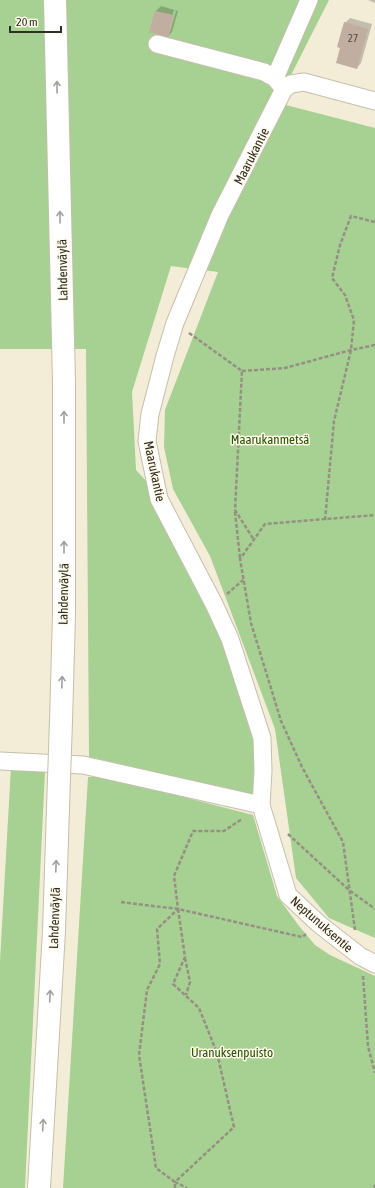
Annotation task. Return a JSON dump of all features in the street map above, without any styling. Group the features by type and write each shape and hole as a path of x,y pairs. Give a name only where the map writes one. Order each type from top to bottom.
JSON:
{"highway":[{"name":"Lahdenväylä","path":"40,1188 40,1164 54,931 64,606 64,382 55,0"}],"street":[{"name":"Maarukantie","path":"261,805 263,771 262,738 230,639 214,604 159,499 147,441 150,414 165,356 176,323 220,215 270,116 309,0"},
{"path":"157,44 264,72 280,84 304,82 375,101"},
{"path":"0,761 83,765 261,805"},
{"name":"Neptunuksentie","path":"261,805 288,895 319,924 360,956 375,964"}],"path":[{"path":"325,520 334,420 351,350 354,320 345,294 332,278 340,245 351,216 375,222"},
{"path":"176,323 242,371 285,368 375,345"},
{"path":"242,371 235,510 240,559 251,623 282,721 302,766 343,842 364,982 368,1046 375,1073"},
{"path":"235,510 254,540"},
{"path":"240,559 265,524 375,515"},
{"path":"214,604 244,580"},
{"path":"186,996 190,982 185,957 174,876 193,831 224,831 261,805"},
{"path":"287,833 349,890 375,909"},
{"path":"121,902 178,909 302,937 319,924"},
{"path":"178,909 157,929 160,964 147,990 139,1055 156,1168 175,1182 187,1188"},
{"path":"175,1188 175,1182 234,1127 217,1053 199,1008 173,984 185,957"}],"green space":[{"name":"Maarukanmetsä","path":"0,0 329,0 284,89 282,104 375,128 375,938 329,918 296,878 275,729 210,556 173,489 164,447 165,410 218,272 171,266 132,392 136,470 147,482 155,509 223,642 255,742 253,795 89,757 86,349 0,349"},
{"path":"11,767 45,771 25,1188 0,1188 0,961"},
{"name":"Uranuksenpuisto","path":"88,777 106,777 253,815 277,896 299,926 315,945 330,955 375,976 375,1188 63,1188"}],"building":[{"path":"155,11 174,15 168,38 149,32"},
{"path":"344,22 368,29 357,69 336,63 340,48 337,47"}]}
